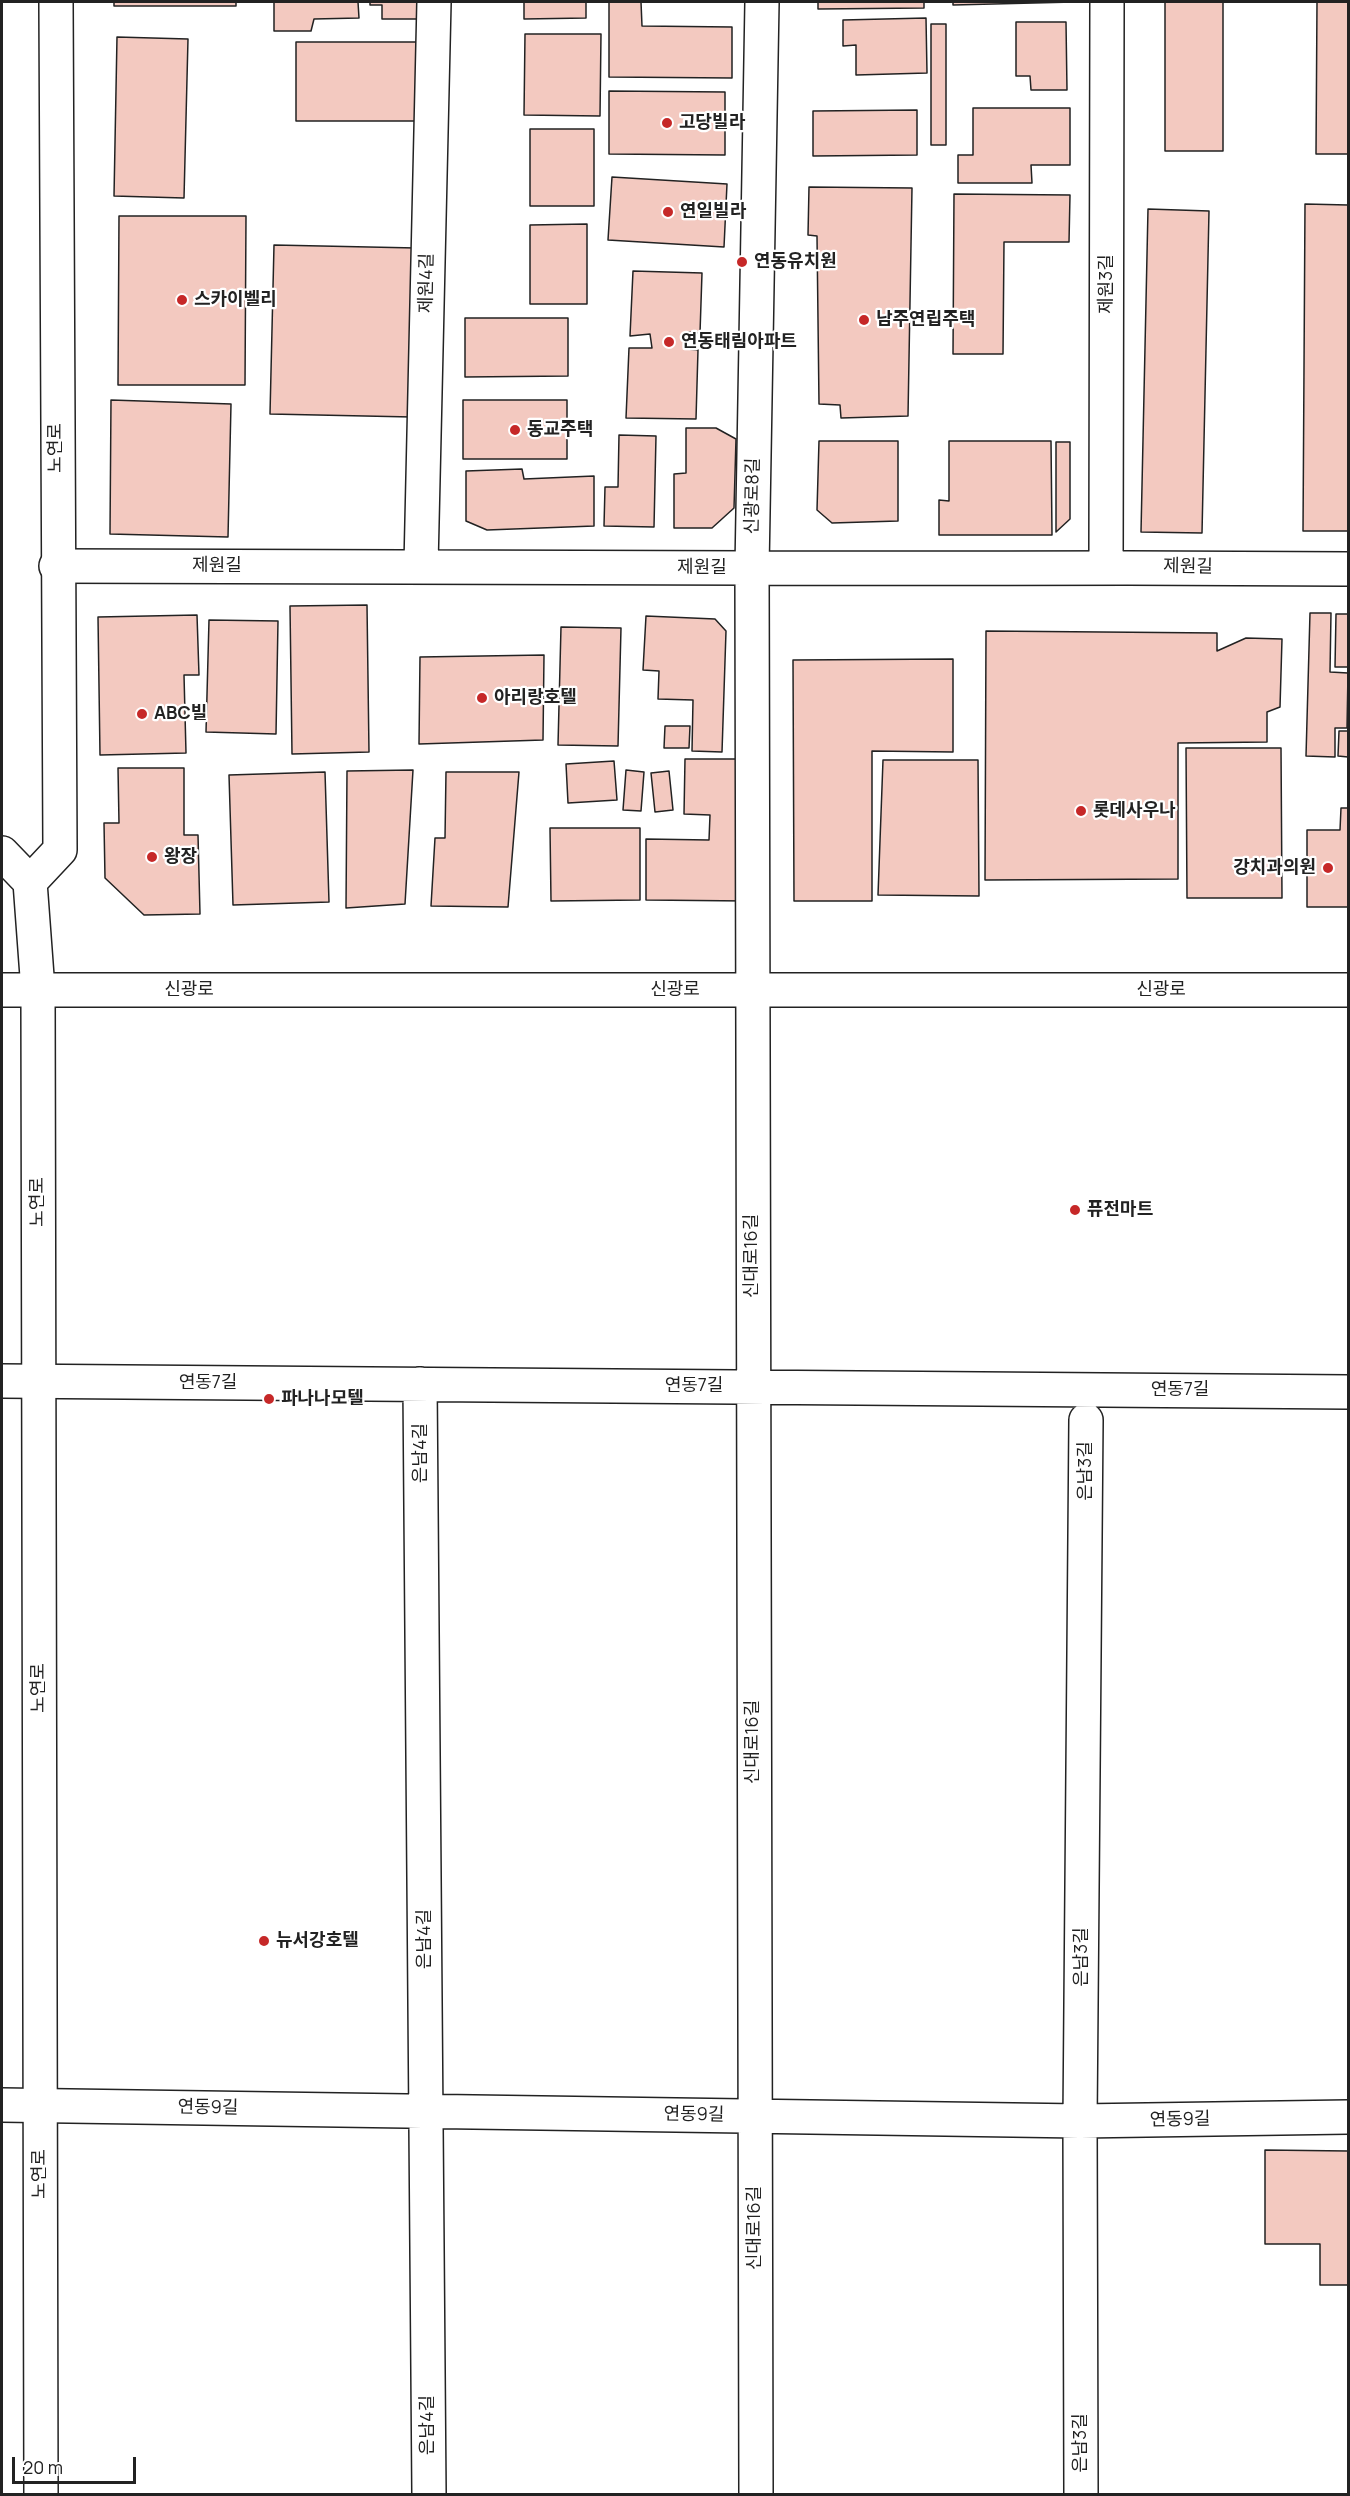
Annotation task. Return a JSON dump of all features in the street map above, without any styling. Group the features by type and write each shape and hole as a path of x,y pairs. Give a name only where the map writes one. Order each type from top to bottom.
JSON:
{"street":[{"name":"노연로","path":"41,2494 38,990 30,882 60,850 56,2"},
{"name":"제원4길","path":"421,565 434,2"},
{"name":"신광로8길","path":"751,990 752,568 762,2"},
{"name":"제원3길","path":"1106,566 1107,2"},
{"name":"제원길","path":"57,566 421,565 752,568 1106,566 1348,569"},
{"path":"2,854 30,882"},
{"name":"신광로","path":"2,990 1348,990"},
{"name":"신대로16길","path":"751,990 756,2494"},
{"name":"연동7길","path":"2,1381 1348,1392"},
{"name":"은남4길","path":"420,1384 429,2494"},
{"name":"은남3길","path":"1081,2494 1080,2121 1086,1420"},
{"name":"연동9길","path":"2,2105 1080,2121 1348,2117"}],"building":[{"path":"114,2 236,2 236,6 114,6"},
{"path":"274,2 358,2 359,18 314,19 311,31 274,31"},
{"path":"370,2 421,2 421,19 382,19 382,5 370,5"},
{"path":"524,2 586,2 586,18 524,19"},
{"path":"609,2 641,2 642,26 732,27 732,78 609,77"},
{"path":"818,2 924,2 924,8 818,9"},
{"path":"953,2 1074,2 953,5"},
{"path":"1165,2 1223,2 1223,151 1165,151"},
{"path":"1317,2 1348,2 1348,154 1316,154"},
{"path":"926,18 927,73 856,75 856,45 843,46 843,20"},
{"path":"1016,22 1066,22 1067,90 1031,90 1030,76 1016,76"},
{"path":"931,24 946,24 946,145 931,145"},
{"path":"525,34 601,34 600,116 524,115"},
{"path":"117,37 188,39 184,198 114,196"},
{"path":"296,42 423,42 423,121 296,121"},
{"name":"고당빌라","path":"609,91 725,92 725,155 609,154"},
{"path":"973,108 1070,108 1070,165 1031,165 1032,183 958,183 958,155 973,155"},
{"path":"917,110 917,155 813,156 813,111"},
{"path":"530,129 594,129 594,206 530,206"},
{"name":"연일빌라","path":"612,177 727,184 724,247 608,240"},
{"name":"남주연립주택","path":"809,187 912,188 908,416 841,418 840,405 819,404 817,236 808,235"},
{"path":"954,194 1070,195 1069,242 1004,242 1003,354 953,354"},
{"path":"1305,204 1348,205 1348,531 1303,531"},
{"path":"1148,209 1209,211 1202,533 1141,532"},
{"name":"스카이벨리","path":"119,216 246,216 245,385 118,385"},
{"path":"587,224 587,304 530,304 530,225"},
{"path":"274,245 416,248 412,417 270,414"},
{"name":"연동태림아파트","path":"633,271 702,273 700,333 688,332 687,349 698,350 696,419 626,418 629,348 652,348 650,334 630,336"},
{"path":"465,318 568,318 568,376 465,377"},
{"path":"111,400 231,404 228,537 110,534"},
{"name":"동교주택","path":"463,400 567,400 567,459 463,459"},
{"path":"686,428 716,428 736,439 734,508 712,528 674,528 674,474 686,473"},
{"path":"619,435 656,436 654,527 604,526 605,487 618,487"},
{"path":"819,441 898,441 898,521 832,523 817,510"},
{"path":"949,441 1051,441 1052,535 939,535 939,500 949,501"},
{"path":"1056,442 1070,442 1070,519 1056,532"},
{"path":"522,469 524,479 594,476 594,526 487,530 466,521 466,471"},
{"path":"367,605 369,752 292,754 290,606"},
{"path":"1310,613 1331,613 1330,672 1348,673 1347,728 1335,728 1335,757 1306,756"},
{"path":"1336,614 1348,614 1348,667 1335,667"},
{"name":"ABC빌","path":"197,615 199,675 184,675 186,753 100,755 98,617"},
{"path":"646,616 715,619 726,631 722,752 692,751 693,700 658,699 659,671 643,670"},
{"path":"209,620 278,621 276,734 206,732"},
{"path":"561,627 621,628 618,746 558,745"},
{"name":"롯데사우나","path":"986,631 1217,633 1217,651 1246,638 1282,639 1280,707 1267,712 1267,742 1178,743 1178,879 985,880"},
{"name":"아리랑호텔","path":"544,655 543,740 419,744 420,657"},
{"path":"953,659 953,752 872,751 872,901 794,901 793,660"},
{"path":"665,726 690,726 689,748 664,748"},
{"path":"1339,731 1348,731 1348,757 1338,756"},
{"path":"1186,748 1281,748 1282,898 1187,898"},
{"path":"685,759 748,759 747,901 646,900 646,839 709,840 710,815 684,814"},
{"path":"883,760 978,760 979,896 878,895"},
{"path":"614,761 617,800 568,803 566,764"},
{"name":"왕장","path":"118,768 184,768 184,835 198,835 200,914 144,915 105,878 104,823 119,823"},
{"path":"413,770 405,904 346,908 347,771"},
{"path":"626,770 644,772 641,811 623,810"},
{"path":"669,771 673,810 655,812 651,773"},
{"path":"325,772 329,902 233,905 229,775"},
{"path":"446,772 519,772 508,907 431,906 435,838 445,838"},
{"name":"강치과의원","path":"1341,808 1348,808 1348,907 1307,907 1307,830 1340,830"},
{"path":"550,828 640,828 640,900 551,901"},
{"path":"1265,2150 1348,2151 1348,2285 1320,2285 1320,2244 1265,2244"}],"place":[{"name":"고당빌라","path":"667,123"},
{"name":"연일빌라","path":"668,212"},
{"name":"연동유치원","path":"742,262"},
{"name":"스카이벨리","path":"182,300"},
{"name":"남주연립주택","path":"864,320"},
{"name":"연동태림아파트","path":"669,342"},
{"name":"동교주택","path":"515,430"},
{"name":"아리랑호텔","path":"482,698"},
{"name":"ABC빌","path":"142,714"},
{"name":"롯데사우나","path":"1081,811"},
{"name":"왕장","path":"152,857"},
{"name":"강치과의원","path":"1328,868"},
{"name":"퓨전마트","path":"1075,1210"},
{"name":"파나나모텔","path":"269,1399"},
{"name":"뉴서강호텔","path":"264,1941"}]}
